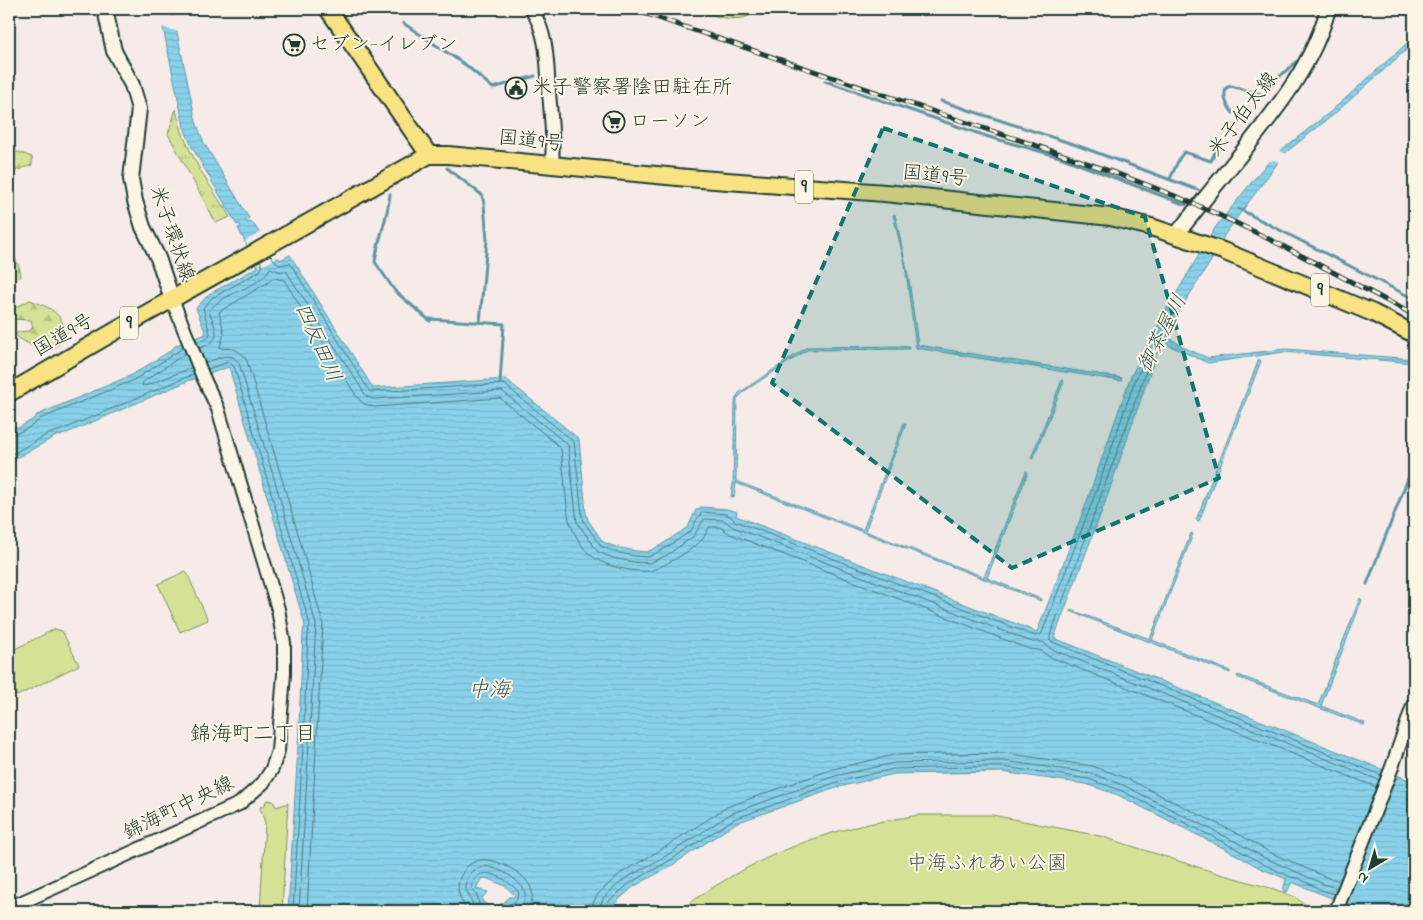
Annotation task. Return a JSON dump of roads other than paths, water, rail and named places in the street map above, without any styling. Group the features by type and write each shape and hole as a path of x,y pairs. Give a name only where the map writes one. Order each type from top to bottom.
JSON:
{"highway":[{"path":"328,9 429,155"},
{"name":"国道9号","path":"9,393 429,155 448,155 552,166 885,193 1092,214 1130,221 1223,251 1364,309 1414,334"}],"main road":[{"name":"米子環状線","path":"105,9 114,51 132,85 138,109 131,178 135,201 143,228 158,258 172,300"},
{"name":"米子伯太線","path":"1176,235 1252,139 1294,82 1317,40 1328,9"}],"street":[{"path":"531,9 537,18 545,43 554,144 552,166"},
{"name":"錦海町中央線","path":"9,908 239,804 263,783 272,769 278,752 284,674 282,634 278,609 218,410 172,300"},
{"path":"1337,910 1392,767 1414,703"}],"water":[{"name":"中海","path":"159,9 172,9 196,122 204,143 249,218 246,220 248,223 251,221 280,260 290,255 373,388 506,379 579,439 586,513 588,520 603,542 616,547 647,552 688,527 696,510 701,507 727,509 737,512 736,516 1037,632 1085,507 1130,378 1164,314 1215,228 1263,168 1280,151 1329,113 1414,37 1414,43 1332,116 1285,153 1225,234 1211,261 1169,327 1171,329 1168,337 1185,348 1208,358 1285,349 1414,359 1414,363 1284,352 1208,363 1168,345 1166,342 1162,344 1156,355 1107,497 1054,638 1414,782 1414,911 1363,911 1292,882 1287,892 1283,891 1286,879 1260,868 1118,795 1086,784 1002,772 894,774 839,787 736,823 671,866 633,887 609,911 288,911 303,632 305,625 229,367 188,381 60,436 58,435 9,462 9,431 32,420 37,415 132,375 170,351 176,345 206,334 196,308 209,294 258,267 238,228 241,227 239,224 237,225 192,147 184,127","holes":["486,878 505,886 515,895 492,908 483,902 482,898 488,892 476,889 481,879"]},
{"path":"895,214 909,280 918,345 1122,378 1121,381 916,348 905,264 893,215"},
{"path":"909,346 909,349 807,350 746,390 737,399 736,481 863,530 904,423 906,424 865,531 984,577 1026,471 1028,472 987,578 1041,599 1041,601 736,483 734,497 731,497 735,404 739,393 807,347"},
{"path":"1259,359 1261,361 1199,521 1196,520"},
{"path":"1062,380 1064,381 1033,459 1031,458"},
{"path":"1191,533 1193,534 1152,640 1230,671 1230,673 1070,611 1150,639"},
{"path":"1360,598 1362,600 1321,706 1365,723 1364,725 1237,677 1238,675 1318,705"}],"waterway":[{"path":"403,23 467,66 493,88 535,76"},
{"path":"1233,113 1226,101 1226,88 1231,86 1264,95 1278,78 1297,61"},
{"path":"825,81 989,137 1060,157 1186,205"},
{"path":"941,101 1076,145 1198,190"},
{"path":"1170,179 1184,152 1211,161 1217,148"},
{"path":"447,168 482,195 484,204 487,240 480,322"},
{"path":"390,194 375,262 395,291 430,321 430,319 504,324 500,383"},
{"path":"1239,209 1414,299"},
{"path":"1367,584 1414,463"}],"railway":[{"path":"632,9 1133,180 1199,206 1253,231 1414,315"}],"place":[{"name":"セブン-イレブン","path":"294,45"},
{"name":"米子警察署陰田駐在所","path":"516,88"},
{"name":"ローソン","path":"614,122"}],"district":[{"name":"錦海町二丁目","path":"253,735"}],"water label":[{"name":"御茶屋川","path":"1163,334"},
{"name":"四反田川","path":"317,343"}],"park label":[{"name":"中海ふれあい公園","path":"987,864"}]}
